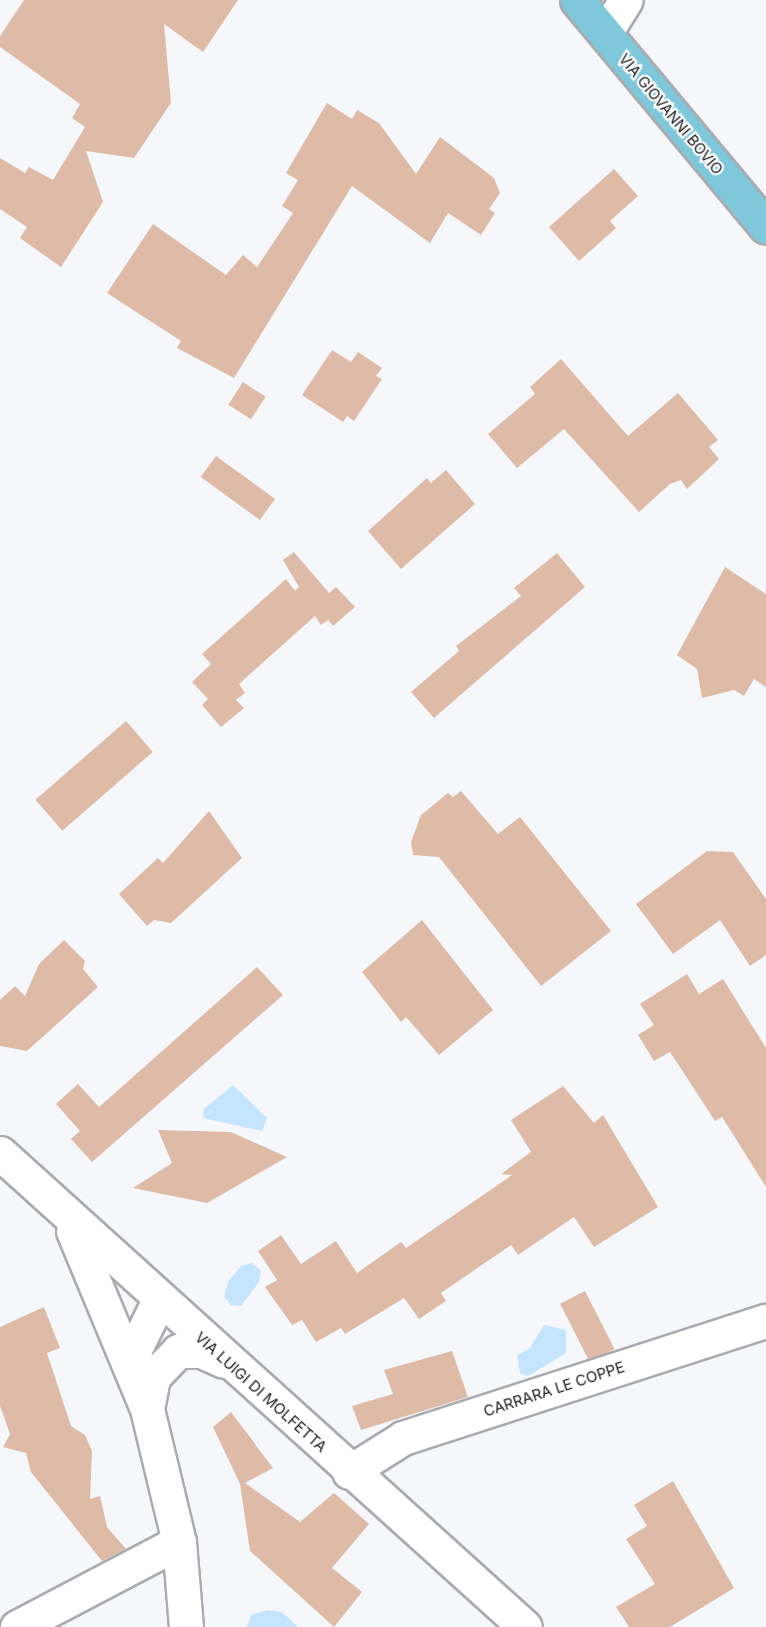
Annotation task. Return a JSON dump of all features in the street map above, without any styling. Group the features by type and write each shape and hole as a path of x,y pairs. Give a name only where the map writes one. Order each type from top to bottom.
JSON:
{"main road":[{"name":"VIA GIOVANNI BOVIO","path":"577,0 766,227"}],"street":[{"path":"605,33 626,0"},
{"name":"VIA LUIGI DI MOLFETTA","path":"0,1153 349,1472 525,1627"},
{"path":"66,1214 102,1291 147,1409 179,1542 186,1627"},
{"path":"102,1291 117,1275 129,1273"},
{"path":"134,1373 135,1349 159,1300"},
{"name":"CARRARA LE COPPE","path":"349,1472 403,1438 766,1321"},
{"path":"147,1409 153,1377 178,1351 201,1351 230,1364"},
{"path":"17,1627 179,1542"}],"water":[{"path":"233,1085 267,1118 262,1131 203,1118 204,1109"},
{"path":"252,1263 261,1271 259,1282 241,1306 231,1305 224,1296 228,1282 241,1266"},
{"path":"544,1325 566,1330 566,1353 528,1376 520,1374 517,1355 529,1349"},
{"path":"268,1610 282,1612 298,1627 247,1627 251,1615"}],"building":[{"path":"24,0 238,0 203,52 164,24 171,103 134,158 86,151 103,202 61,267 20,238 27,227 0,209 0,158 25,173 29,167 53,180 85,127 72,118 80,104 0,47 0,36"},
{"path":"327,103 352,119 357,110 379,123 416,174 440,137 494,178 500,193 489,209 495,213 481,235 448,213 430,243 352,186 234,378 177,348 181,341 107,293 153,224 226,275 243,255 257,267 293,213 282,206 298,180 286,173"},
{"path":"614,169 638,196 610,221 616,228 579,261 549,227"},
{"path":"332,350 351,362 358,352 382,368 376,376 382,379 354,421 347,416 343,422 302,395"},
{"path":"561,359 628,436 678,393 718,440 709,447 719,459 687,489 681,480 670,484 639,512 564,429 517,468 488,434 535,394 530,387"},
{"path":"243,382 266,397 251,419 228,405"},
{"path":"216,456 275,499 260,520 201,477"},
{"path":"446,470 475,504 401,569 368,531 427,478 431,483"},
{"path":"294,552 329,593 336,587 355,607 333,626 328,620 321,625 315,616 239,684 245,693 236,700 244,708 221,727 202,705 208,699 192,682 211,664 202,654 286,579 295,591 299,587 283,560"},
{"path":"557,553 585,587 434,718 411,692 459,651 456,646 521,596 514,588"},
{"path":"725,567 766,594 766,687 754,679 744,696 734,690 702,698 697,669 677,655"},
{"path":"126,721 153,752 62,831 35,800"},
{"path":"461,791 498,834 520,817 611,931 541,986 439,857 413,855 411,842 421,815 448,793 453,797"},
{"path":"209,811 242,858 171,923 154,920 147,926 119,894 158,858 163,863"},
{"path":"707,851 733,852 766,899 766,955 750,966 720,920 673,954 636,904"},
{"path":"422,920 493,1010 439,1055 406,1017 401,1022 362,972"},
{"path":"64,940 85,961 83,969 98,987 27,1051 0,1046 0,1000 15,986 25,996 39,964"},
{"path":"257,967 283,995 92,1162 71,1139 80,1131 56,1104 78,1084 99,1107"},
{"path":"687,974 699,994 723,979 766,1048 766,1187 722,1117 715,1121 670,1052 654,1061 638,1035 654,1025 640,1004"},
{"path":"563,1086 594,1123 603,1115 658,1207 594,1247 574,1217 518,1255 511,1245 441,1293 446,1301 419,1319 404,1298 345,1334 341,1328 316,1342 302,1320 292,1325 265,1287 277,1280 258,1251 281,1235 301,1264 336,1241 357,1273 401,1242 406,1248 512,1175 501,1174 531,1152 511,1120"},
{"path":"158,1130 231,1132 287,1157 207,1203 133,1188 172,1163"},
{"path":"585,1291 615,1349 590,1362 560,1304"},
{"path":"44,1307 60,1348 47,1353 71,1426 85,1435 92,1451 90,1499 100,1496 107,1527 126,1549 102,1561 31,1472 26,1453 3,1447 10,1434 0,1406 0,1327"},
{"path":"452,1351 468,1397 361,1430 352,1406 393,1394 384,1370"},
{"path":"231,1412 273,1468 245,1483 300,1522 334,1493 369,1524 332,1568 362,1592 334,1627 250,1551 240,1484 213,1427"},
{"path":"673,1481 734,1588 670,1627 629,1627 616,1607 655,1584 626,1539 647,1526 634,1505"}]}
